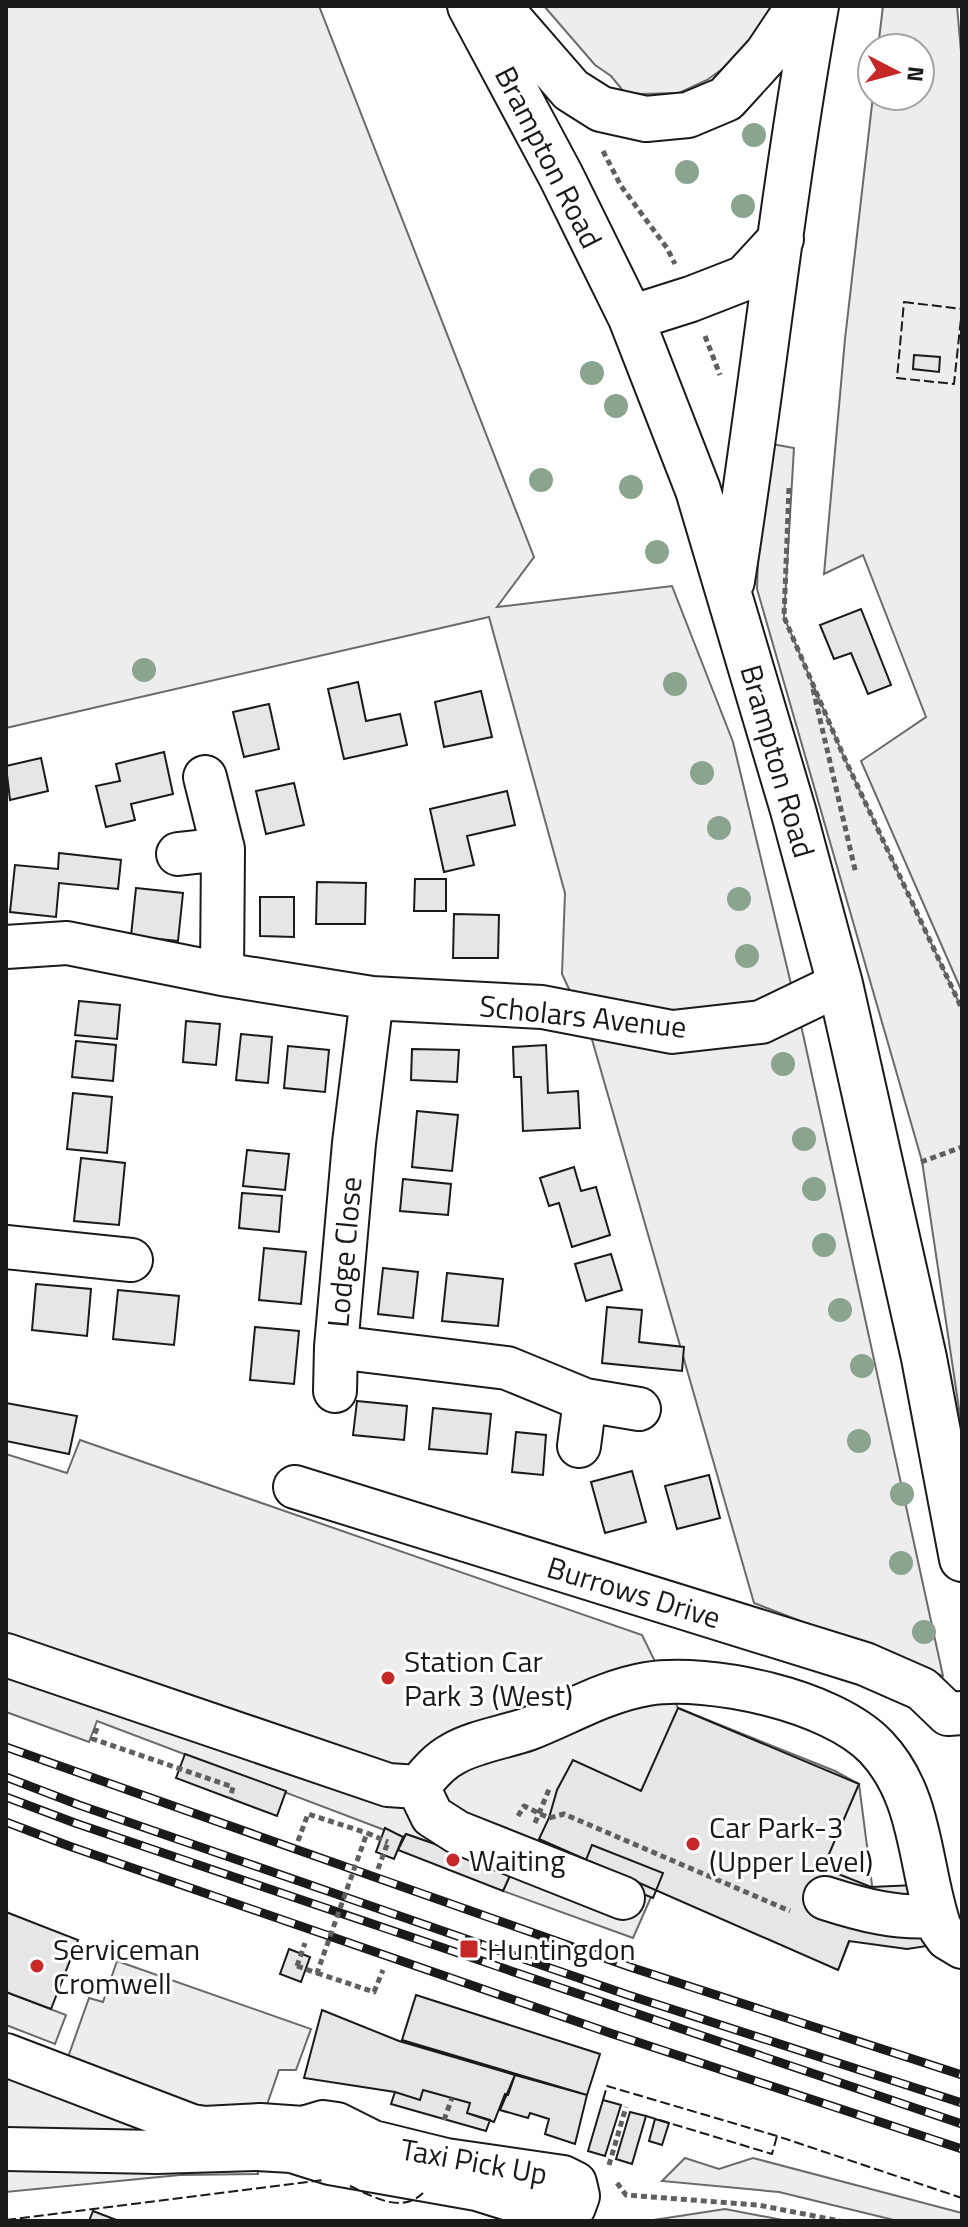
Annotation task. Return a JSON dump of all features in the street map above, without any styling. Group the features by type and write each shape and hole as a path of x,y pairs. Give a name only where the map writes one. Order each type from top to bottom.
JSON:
{"main road":[{"name":"Brampton Road","path":"470,6 561,176 631,318 698,490 730,592 840,984 924,1358 962,1559"},
{"path":"498,6 571,90 601,109 646,119 688,115 726,99 767,54 799,6"},
{"path":"730,592 816,6"},
{"path":"631,318 745,278 781,239"}],"street":[{"path":"205,777 223,849 222,974"},
{"path":"178,854 223,849"},
{"name":"Scholars Avenue","path":"6,947 67,943 222,974 372,998 542,1007 672,1032 761,1022 840,984"},
{"name":"Lodge Close","path":"372,998 354,1143 336,1347 507,1368 585,1400 639,1409"},
{"path":"6,1247 131,1260"},
{"path":"335,1391 336,1347"},
{"path":"579,1446 585,1400"},
{"name":"Burrows Drive","path":"295,1487 865,1664 922,1689 948,1714 962,1713"},
{"path":"6,1655 388,1785 418,1787"},
{"path":"418,1787 435,1767 454,1752 556,1718 613,1692 648,1684 686,1682 748,1690 809,1707 846,1724 864,1736 889,1762 912,1808 927,1916"},
{"path":"418,1787 432,1816 457,1832 623,1898"},
{"path":"830,1908 927,1916 947,1938 962,1947"},
{"path":"6,2055 192,2126 294,2128 323,2122 333,2143 292,2151 6,2149"}],"path":[{"path":"601,148 621,186 667,248 680,275"},
{"path":"704,331 720,374 722,389"},
{"path":"790,485 784,617 844,757 962,1009"},
{"path":"910,1164 962,1147"},
{"path":"108,1728 98,1724 93,1739 233,1787 230,1798"},
{"path":"123,1751 128,1736"},
{"path":"540,1813 550,1787"},
{"path":"298,1841 308,1814 367,1833 388,1842 378,1869"},
{"path":"549,1818 564,1814 830,1908"},
{"path":"317,1973 367,1833"},
{"path":"305,1943 297,1966 317,1973 374,1992 383,1970"},
{"path":"444,2121 452,2098"},
{"path":"684,2201 758,2205 840,2221"}],"shaded area":[{"path":"6,6 319,6 534,557 497,607 672,586 733,742 803,1034 943,1676 754,1603 591,1036 562,974 565,893 489,617 6,728"},
{"path":"544,6 776,6 732,62 707,80 679,93 641,94 624,92 611,76 595,65"},
{"path":"883,6 957,6 962,63 962,992 861,761 926,717 863,555 824,574 845,339 871,112 936,112 936,32 880,32"},
{"path":"772,444 794,448 784,617 844,757 962,1009 962,1429 922,1161 757,589 759,530"},
{"name":"Station Car Park 3 (West)","path":"80,1440 642,1635 678,1708 835,1771 859,1784 872,1885 838,1970 655,1888 633,1938 503,1891 512,1871 406,1834 403,1837 97,1721 89,1742 6,1712 6,1454 67,1473"},
{"path":"117,1961 311,2029 296,2070 279,2070 260,2125 258,2174 180,2175 6,2192 6,2037 67,2060 89,1998 103,2002"},
{"path":"6,1992 66,2015 55,2044 6,2025"},
{"path":"685,2158 719,2169 753,2158 962,2213 962,2221 898,2221 779,2192 662,2181"},
{"path":"725,2209 788,2221 647,2221"}],"building":[{"path":"914,355 940,357 939,372 913,369"},
{"path":"861,609 891,685 868,694 851,653 834,659 820,625"},
{"path":"358,682 366,721 400,714 407,745 344,759 328,689"},
{"path":"481,691 492,737 444,747 435,702"},
{"path":"269,704 279,749 244,757 233,712"},
{"path":"164,752 173,794 131,804 135,820 106,827 96,786 120,781 116,764"},
{"path":"41,758 48,791 10,800 6,766"},
{"path":"294,783 304,825 266,834 256,791"},
{"path":"507,791 515,825 467,836 474,865 444,872 430,809"},
{"path":"59,853 121,860 118,889 59,883 56,917 10,912 15,865 58,869"},
{"path":"415,879 446,879 446,911 414,911"},
{"path":"317,882 366,883 365,924 316,924"},
{"path":"136,888 183,893 178,941 131,936"},
{"path":"260,897 294,897 294,937 260,936"},
{"path":"454,914 499,915 498,958 453,958"},
{"path":"79,1001 120,1005 117,1039 75,1035"},
{"path":"186,1021 220,1024 216,1065 183,1062"},
{"path":"241,1034 272,1037 268,1083 236,1080"},
{"path":"76,1041 116,1045 113,1081 72,1077"},
{"path":"546,1045 548,1093 578,1091 580,1128 523,1131 521,1077 514,1077 513,1047"},
{"path":"288,1046 329,1050 325,1092 284,1088"},
{"path":"412,1049 459,1050 457,1082 411,1080"},
{"path":"73,1093 112,1097 107,1153 67,1149"},
{"path":"417,1111 458,1115 452,1171 412,1167"},
{"path":"247,1150 289,1154 285,1190 243,1186"},
{"path":"81,1158 125,1163 119,1225 74,1221"},
{"path":"574,1167 581,1191 596,1187 610,1235 572,1247 559,1203 549,1206 540,1178"},
{"path":"403,1179 451,1184 448,1215 400,1211"},
{"path":"242,1193 282,1196 279,1232 239,1228"},
{"path":"264,1248 306,1252 301,1304 259,1300"},
{"path":"611,1254 622,1290 586,1301 575,1264"},
{"path":"383,1268 418,1272 413,1318 378,1314"},
{"path":"447,1273 503,1279 498,1326 442,1321"},
{"path":"36,1284 91,1289 87,1336 32,1330"},
{"path":"118,1290 179,1296 174,1345 113,1339"},
{"path":"607,1307 642,1310 639,1342 684,1347 682,1371 602,1363"},
{"path":"255,1327 299,1331 294,1384 250,1380"},
{"path":"357,1401 407,1406 404,1440 353,1435"},
{"path":"6,1403 77,1416 69,1454 6,1441"},
{"path":"433,1408 491,1414 487,1454 429,1449"},
{"path":"516,1432 546,1435 543,1475 512,1472"},
{"path":"632,1471 646,1522 605,1533 591,1482"},
{"path":"709,1475 720,1518 677,1529 665,1486"},
{"name":"Car Park-3 (Upper Level)","path":"678,1708 859,1784 823,1868 871,1887 915,1885 927,1946 907,1949 849,1941 838,1970 539,1839 557,1790 573,1760 641,1791"},
{"path":"185,1754 286,1791 277,1816 176,1778"},
{"path":"385,1828 403,1837 394,1859 376,1852"},
{"name":"Waiting","path":"406,1834 512,1871 503,1891 398,1850"},
{"path":"592,1845 663,1873 653,1898 582,1870"},
{"name":"Serviceman Cromwell","path":"6,1912 78,1940 51,2009 6,1992"},
{"path":"289,1949 310,1957 301,1982 280,1974"},
{"path":"416,1995 600,2054 587,2095 402,2040"},
{"path":"322,2010 399,2041 515,2075 494,2122 467,2113 470,2103 423,2090 420,2100 395,2092 304,2078"},
{"path":"515,2075 587,2095 575,2144 545,2134 549,2119 530,2113 528,2118 500,2110"},
{"path":"423,2090 470,2103 467,2113 490,2120 486,2131 391,2104 395,2092 420,2100"},
{"path":"603,2100 621,2105 605,2156 588,2151"},
{"path":"630,2112 646,2116 632,2164 616,2159"},
{"path":"655,2119 669,2123 662,2145 649,2141"},
{"path":"93,2211 119,2221 89,2221"}],"railway":[{"path":"6,1747 630,1967 962,2075"},
{"path":"6,1777 628,1995 962,2103"},
{"path":"6,1797 962,2124"},
{"path":"6,1822 610,2033 962,2149"}],"fence":[{"path":"904,302 962,309 954,384 897,378 904,302"},
{"path":"603,2100 607,2086 777,2136 962,2198"},
{"path":"646,2116 772,2154 777,2136"},
{"path":"6,2220 324,2180"},
{"path":"350,2186 378,2199 397,2203 415,2199 423,2193"}],"place":[{"name":"Station Car Park 3 (West)","path":"388,1678"},
{"name":"Car Park-3 (Upper Level)","path":"693,1844"},
{"name":"Waiting","path":"453,1860"},
{"name":"Huntingdon","path":"469,1949"},
{"name":"Serviceman Cromwell","path":"37,1966"}]}
